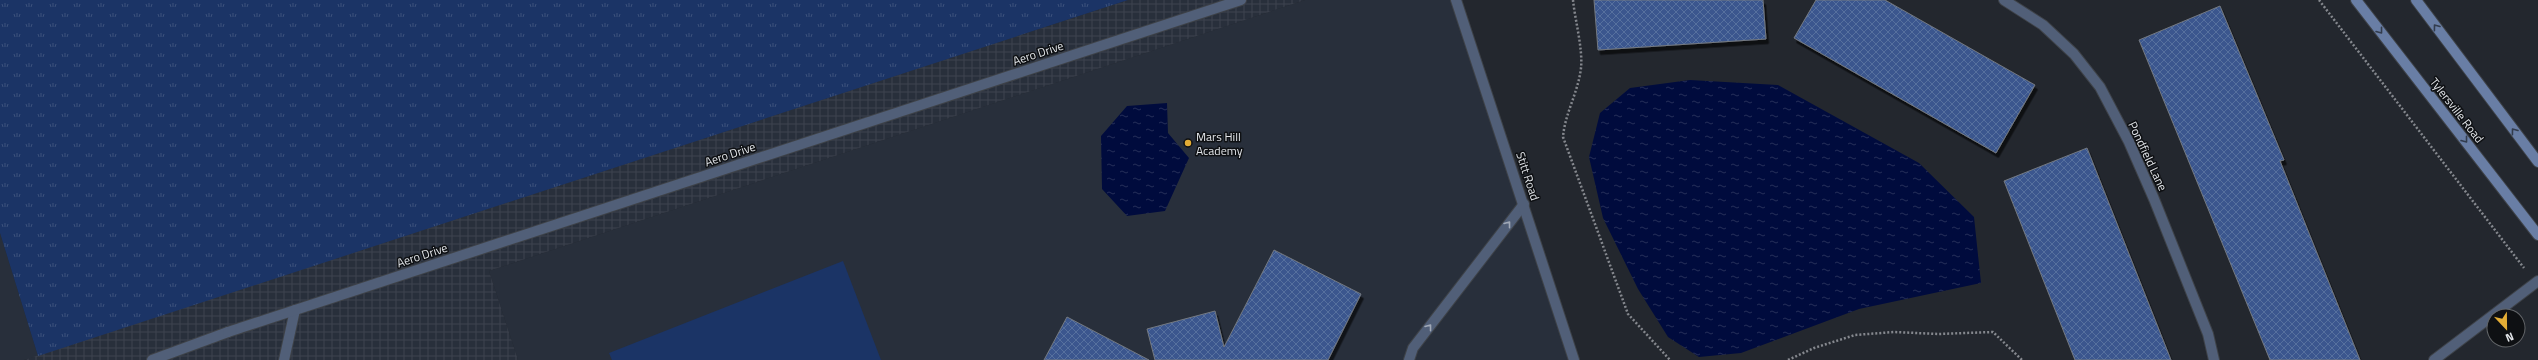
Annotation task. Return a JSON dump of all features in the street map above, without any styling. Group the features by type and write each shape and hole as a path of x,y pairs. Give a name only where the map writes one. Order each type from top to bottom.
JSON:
{"main road":[{"name":"Tylersville Road","path":"2356,0 2538,235"},
{"path":"2416,0 2538,162"}],"street":[{"name":"Aero Drive","path":"152,360 228,332 1240,0"},
{"name":"Stitt Road","path":"1456,0 1574,360"},
{"name":"Pondfield Lane","path":"2004,0 2043,25 2074,54 2100,86 2154,199 2208,334 2214,360"},
{"path":"1409,360 1413,348 1524,204"},
{"path":"2434,360 2537,282"},
{"path":"284,360 295,310"}],"path":[{"path":"1573,0 1581,66 1577,90 1565,120 1564,137 1628,314 1670,360"},
{"path":"2319,0 2537,282"},
{"path":"1788,360 1814,348 1855,335 1894,332 1938,334 1993,332 2022,360"}],"shaded area":[{"path":"1128,0 1305,0 489,271 518,360 24,360"},
{"name":"Mars Hill Academy","path":"1305,0 1456,0 1574,360 518,360 489,271"},
{"path":"0,233 38,356 24,360 0,360"}],"green space":[{"path":"0,0 1128,0 38,356 0,233"},
{"path":"843,261 881,360 612,360 609,353"}],"water":[{"path":"1690,80 1778,85 1919,163 1974,217 1981,283 1859,309 1741,353 1699,357 1668,337 1638,289 1603,218 1589,157 1600,113 1630,88"},
{"path":"1167,103 1168,133 1189,158 1165,211 1127,216 1102,189 1101,136 1127,106"}],"building":[{"path":"1594,0 1763,0 1766,39 1598,50"},
{"path":"1816,0 1885,0 2035,85 1996,153 1794,38"},
{"path":"2220,6 2284,160 2280,161 2360,360 2270,360 2139,40"},
{"path":"2087,148 2171,360 2075,360 2004,181"},
{"path":"1274,250 1361,294 1328,360 1155,360 1147,329 1215,311 1224,347"},
{"path":"1067,317 1149,360 1044,360"}],"place":[{"name":"Mars Hill Academy","path":"1188,143"}]}
